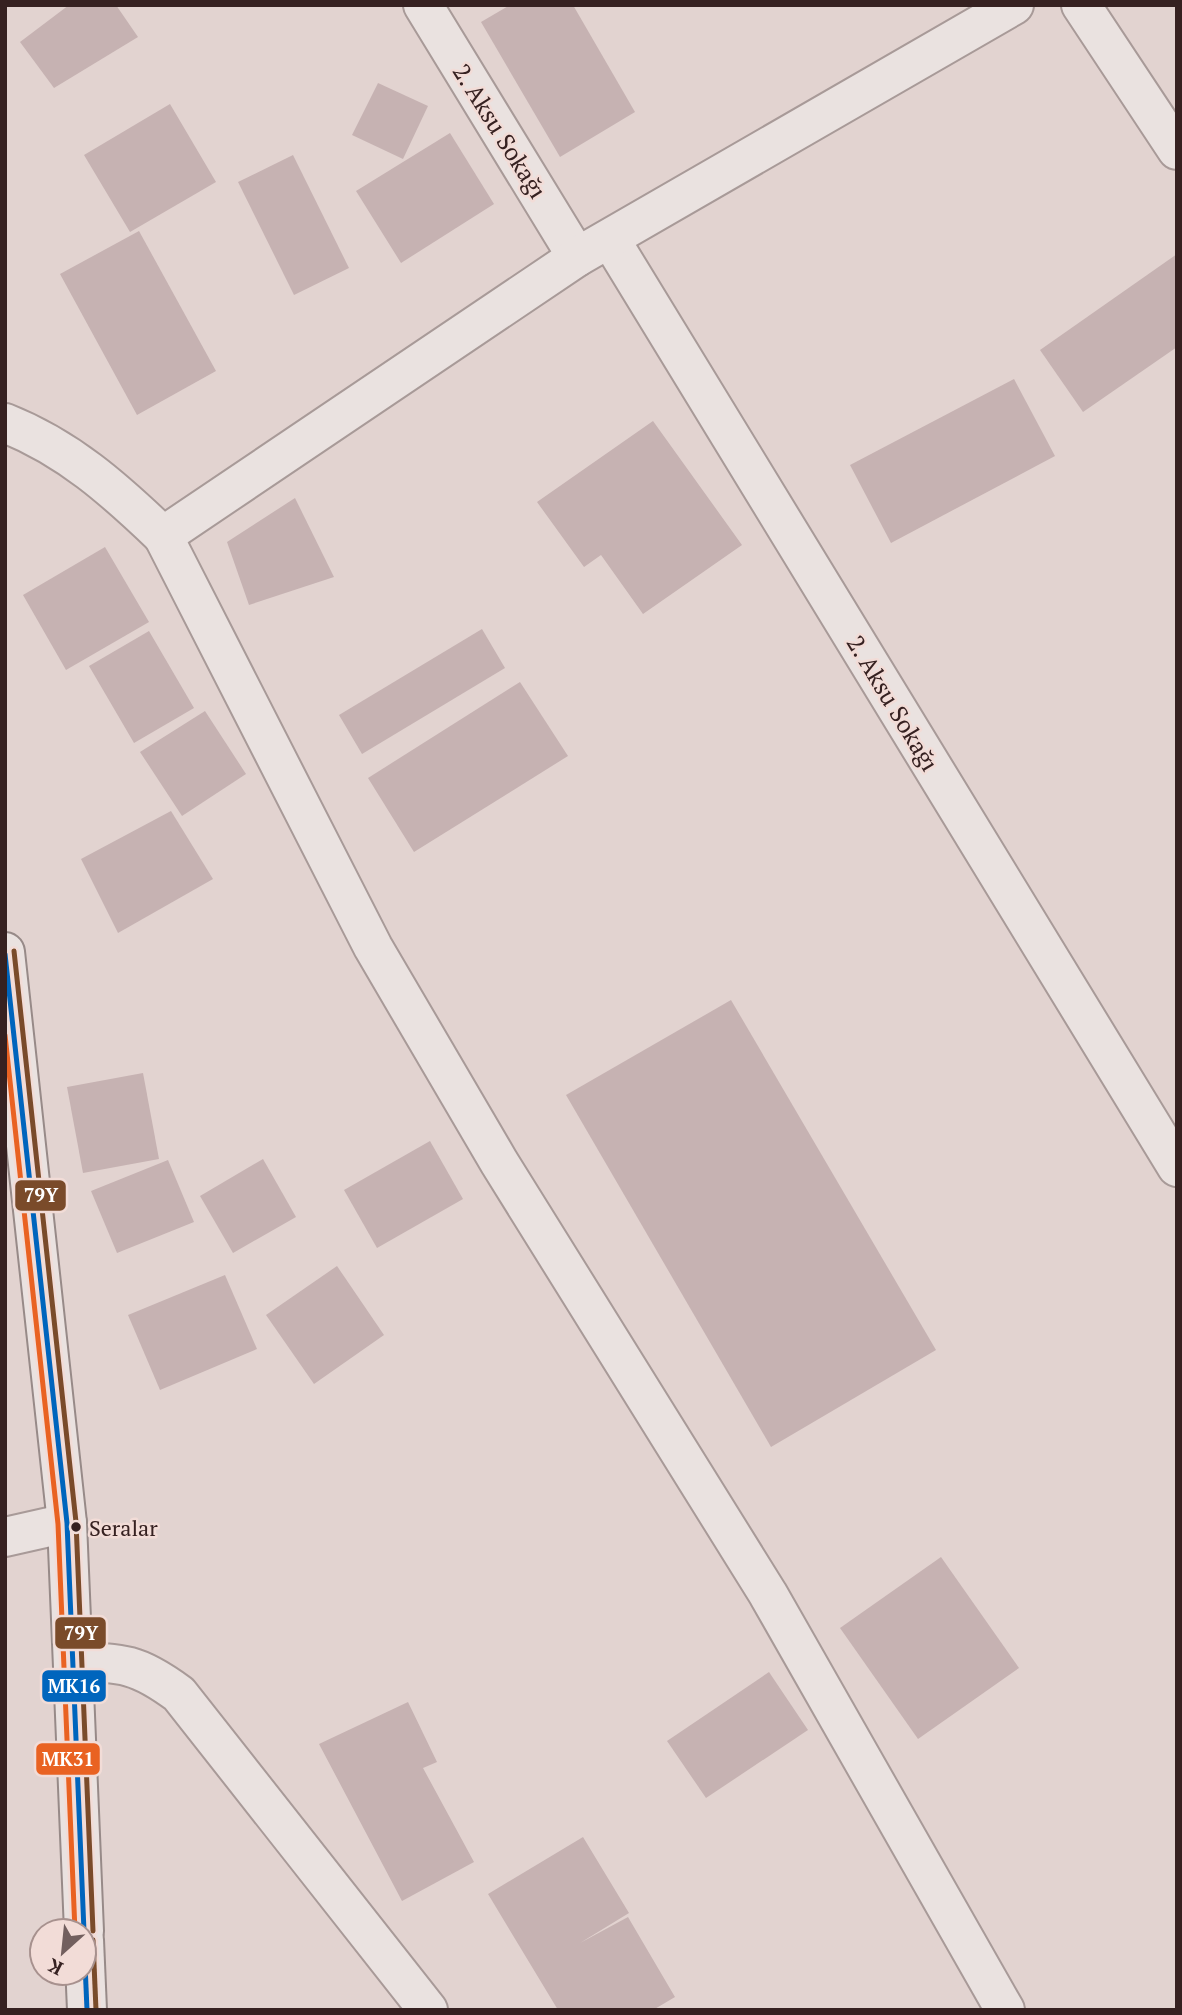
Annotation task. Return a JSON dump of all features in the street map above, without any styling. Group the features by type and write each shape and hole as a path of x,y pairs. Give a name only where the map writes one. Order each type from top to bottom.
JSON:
{"street":[{"name":"2. Aksu Sokağı","path":"423,5 594,248 1177,1167"},
{"path":"163,536 594,248 1014,5"},
{"path":"1081,5 1177,150"},
{"path":"5,423 40,437 103,478 163,536 373,947 499,1161 768,1594 1005,2010"},
{"path":"5,952 67,1523 83,1917"},
{"path":"5,1537 67,1523"},
{"path":"73,1662 117,1663 150,1672 179,1694 428,2010"},
{"path":"86,1987 87,2010"}],"building":[{"path":"69,5 116,5 138,37 54,88 20,42"},
{"path":"510,5 573,5 635,112 560,157 481,22"},
{"path":"378,83 428,106 403,159 352,135"},
{"path":"170,104 216,182 130,232 84,155"},
{"path":"450,133 494,204 401,263 356,191"},
{"path":"293,155 349,268 294,295 238,182"},
{"path":"139,231 216,371 137,415 60,274"},
{"path":"1177,254 1177,347 1083,412 1040,350"},
{"path":"1014,379 1055,456 891,543 850,465"},
{"path":"653,421 742,545 643,614 601,555 584,567 537,502"},
{"path":"295,498 334,577 249,605 227,542"},
{"path":"105,547 149,622 66,670 23,595"},
{"path":"482,629 505,668 362,754 339,715"},
{"path":"149,631 194,708 134,743 89,666"},
{"path":"520,682 568,756 414,852 368,778"},
{"path":"205,711 246,774 182,816 140,752"},
{"path":"171,811 213,879 118,933 81,859"},
{"path":"731,1000 936,1350 771,1447 566,1095"},
{"path":"143,1073 159,1159 83,1173 67,1087"},
{"path":"430,1141 463,1199 377,1248 344,1190"},
{"path":"263,1159 296,1217 233,1253 200,1196"},
{"path":"168,1160 194,1222 117,1253 91,1191"},
{"path":"337,1266 384,1335 314,1384 266,1315"},
{"path":"225,1275 257,1349 160,1390 128,1315"},
{"path":"941,1557 1019,1668 918,1739 840,1628"},
{"path":"769,1672 808,1730 706,1798 667,1741"},
{"path":"408,1702 437,1762 423,1768 474,1862 402,1901 319,1744"},
{"path":"583,1837 629,1913 580,1943 628,1917 675,1997 653,2010 558,2010 488,1894"}],"transit line":[{"name":"79Y","path":"14,951 76,1522 92,1917"},
{"name":"MK16","path":"5,954 67,1523 83,1917"},
{"name":"MK31","path":"5,1035 58,1524 74,1917"},
{"name":"MK16","path":"86,1987 87,2010"},
{"name":"79Y","path":"95,1987 96,2010"}],"place":[{"name":"Seralar","path":"76,1527"}]}
